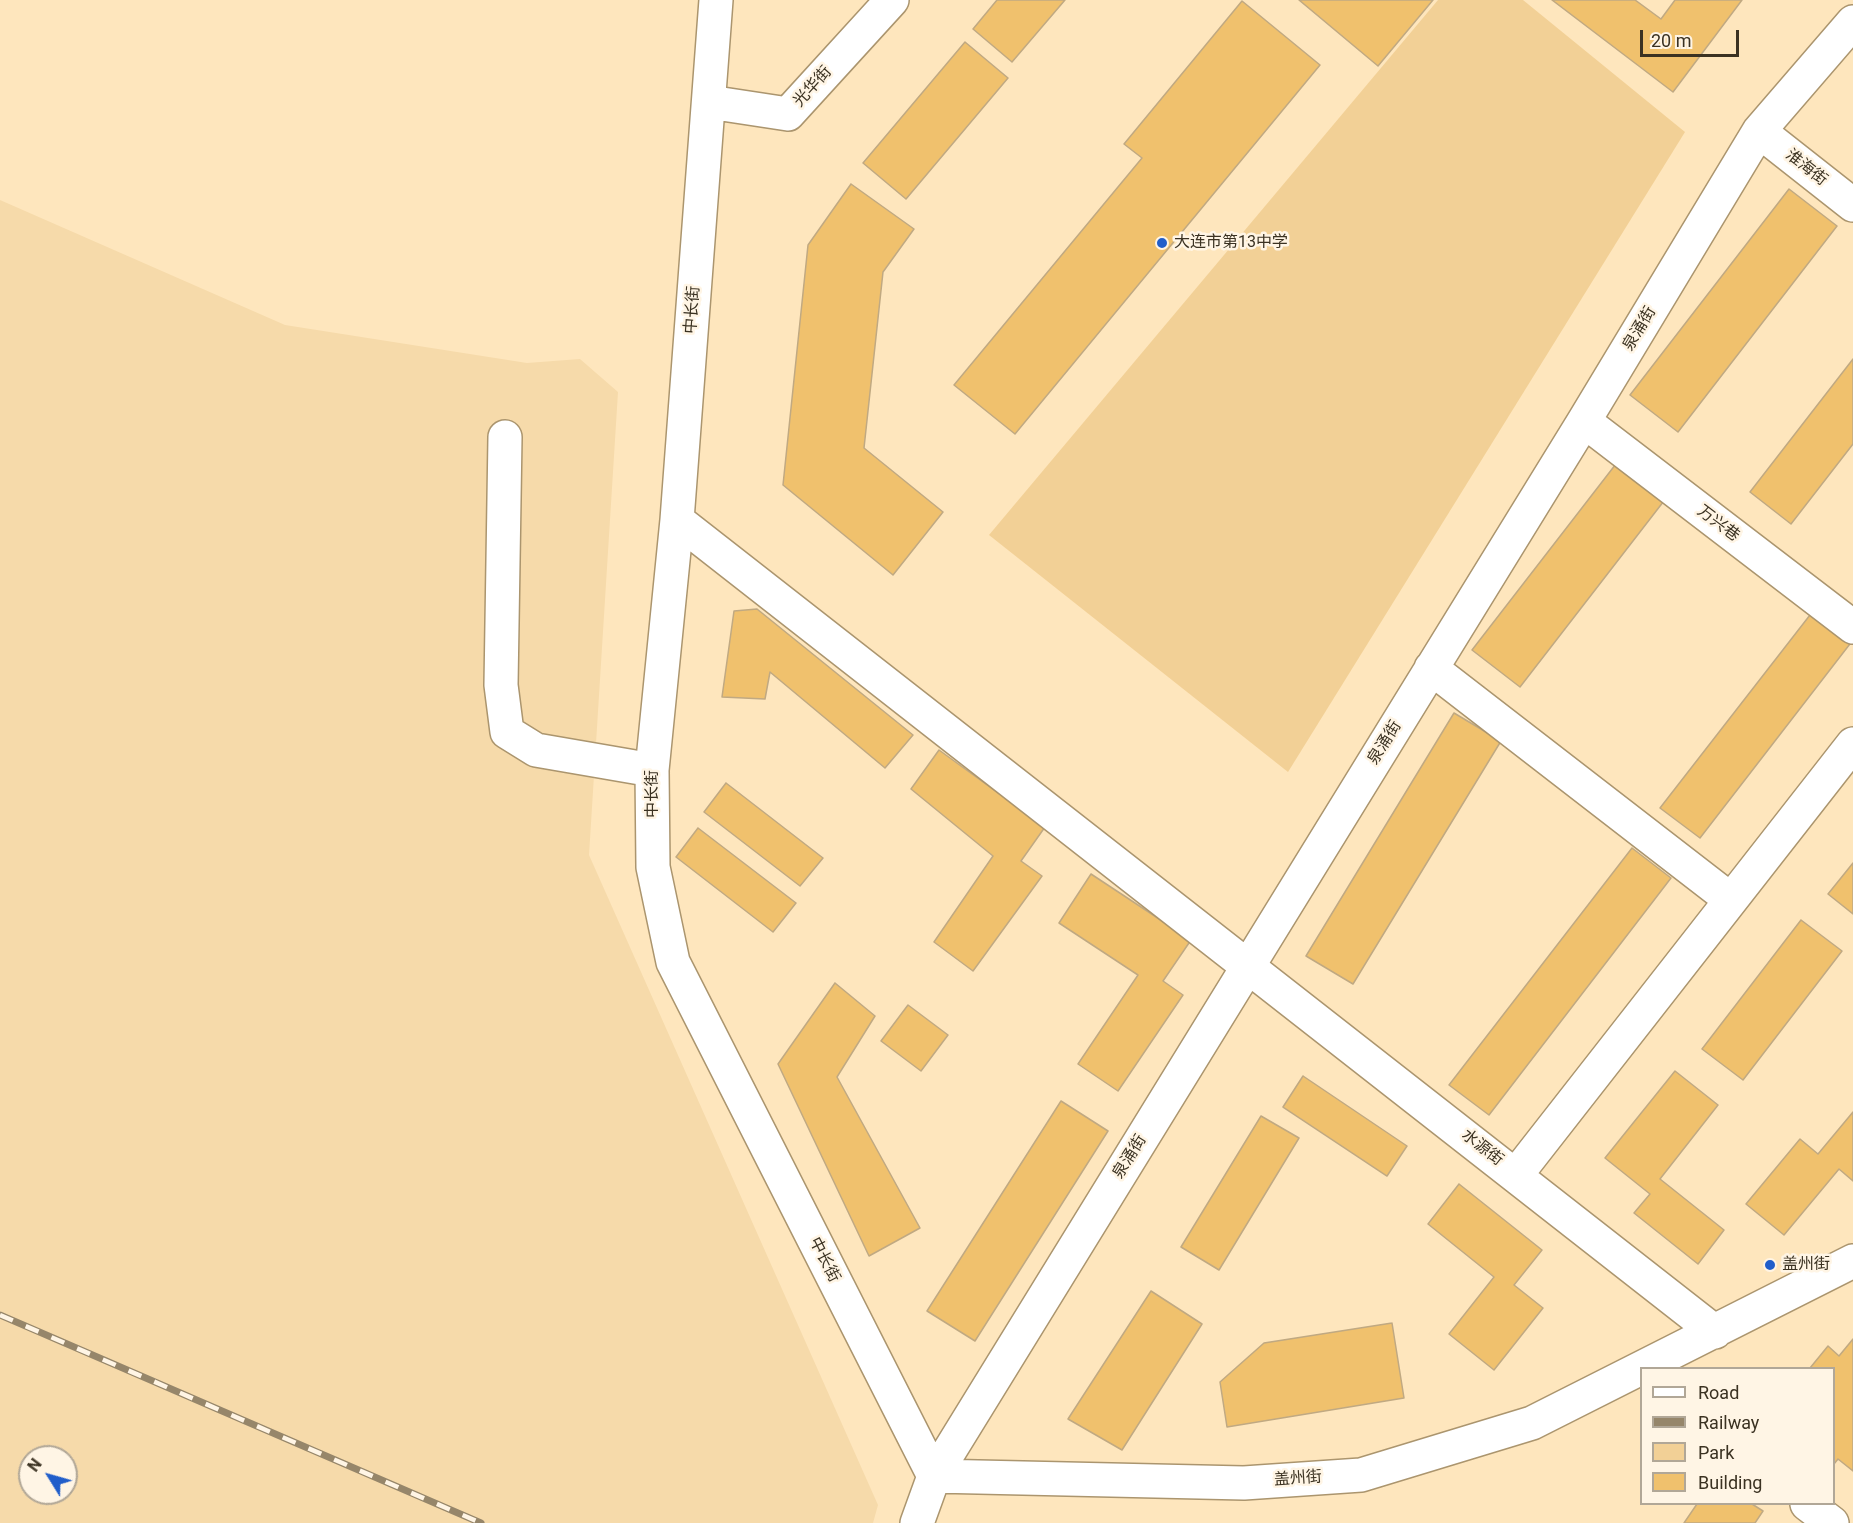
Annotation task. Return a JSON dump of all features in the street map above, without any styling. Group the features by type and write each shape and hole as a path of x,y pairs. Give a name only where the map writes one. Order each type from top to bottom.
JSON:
{"street":[{"name":"中长街","path":"716,0 678,520 652,770 653,867 673,962 934,1476"},
{"name":"光华街","path":"709,102 788,114 892,0"},
{"name":"泉涌街","path":"934,1476 1760,131 1853,22"},
{"name":"淮海街","path":"1760,131 1853,205"},
{"name":"万兴巷","path":"1584,421 1853,627"},
{"path":"505,437 501,685 507,732 536,750 652,770"},
{"name":"水源街","path":"678,520 1715,1332"},
{"path":"1431,668 1731,900"},
{"path":"1516,1175 1853,744"},
{"name":"盖州街","path":"1651,1367 1853,1261"},
{"name":"盖州街","path":"934,1476 1244,1483 1362,1475 1532,1423 1638,1374"},
{"path":"917,1523 934,1476"},
{"path":"1810,1505 1832,1523"}],"shaded area":[{"path":"0,200 285,325 527,363 580,359 618,392 589,855 878,1505 873,1523 0,1523"}],"green space":[{"path":"1438,0 1523,0 1685,132 1288,772 989,535"}],"building":[{"path":"997,0 1065,0 1012,62 973,29"},
{"path":"1299,0 1433,0 1378,66"},
{"path":"1552,0 1635,0 1661,19 1675,0 1742,0 1673,92"},
{"path":"1242,1 1320,65 1015,434 954,385 1142,158 1124,144"},
{"path":"965,42 1008,78 906,199 863,163"},
{"path":"851,184 914,229 883,272 864,448 943,512 893,575 783,485 808,245"},
{"path":"1789,189 1837,226 1678,432 1630,395"},
{"path":"1853,359 1853,444 1791,524 1750,492"},
{"path":"1619,460 1667,497 1520,687 1472,650"},
{"path":"1817,606 1853,640 1700,838 1660,808"},
{"path":"757,609 913,735 885,768 770,672 765,699 722,697 734,611"},
{"path":"1454,713 1501,741 1353,984 1306,956"},
{"path":"939,750 1045,827 1021,861 1042,876 973,971 934,942 993,856 911,789"},
{"path":"726,783 823,858 800,886 704,812"},
{"path":"698,828 796,903 773,932 676,857"},
{"path":"1632,848 1671,878 1489,1115 1449,1085"},
{"path":"1853,863 1853,914 1828,894"},
{"path":"1091,874 1191,940 1163,981 1183,995 1118,1091 1078,1064 1138,975 1059,923"},
{"path":"1801,920 1842,951 1743,1080 1702,1049"},
{"path":"835,983 875,1016 837,1077 920,1228 869,1256 778,1064"},
{"path":"908,1005 948,1035 921,1071 881,1041"},
{"path":"1675,1071 1718,1105 1660,1179 1724,1230 1698,1264 1634,1213 1650,1194 1605,1158"},
{"path":"1303,1076 1407,1146 1387,1176 1283,1107"},
{"path":"1061,1101 1108,1131 975,1341 927,1311"},
{"path":"1853,1112 1853,1181 1839,1169 1784,1235 1746,1204 1800,1139 1818,1154"},
{"path":"1261,1116 1299,1138 1219,1270 1181,1247"},
{"path":"1459,1184 1542,1250 1514,1285 1543,1308 1494,1370 1449,1334 1494,1277 1428,1224"},
{"path":"1151,1291 1202,1324 1122,1450 1068,1419"},
{"path":"1392,1323 1404,1398 1227,1427 1220,1382 1264,1343"},
{"path":"1853,1339 1853,1471 1838,1459 1835,1463 1835,1367 1811,1367 1828,1346 1839,1356"},
{"path":"1696,1505 1754,1505 1763,1511 1755,1523 1684,1523"}],"railway":[{"path":"0,1315 481,1523"}],"place":[{"name":"大连市第13中学","path":"1162,243"},
{"name":"盖州街","path":"1770,1265"}]}
